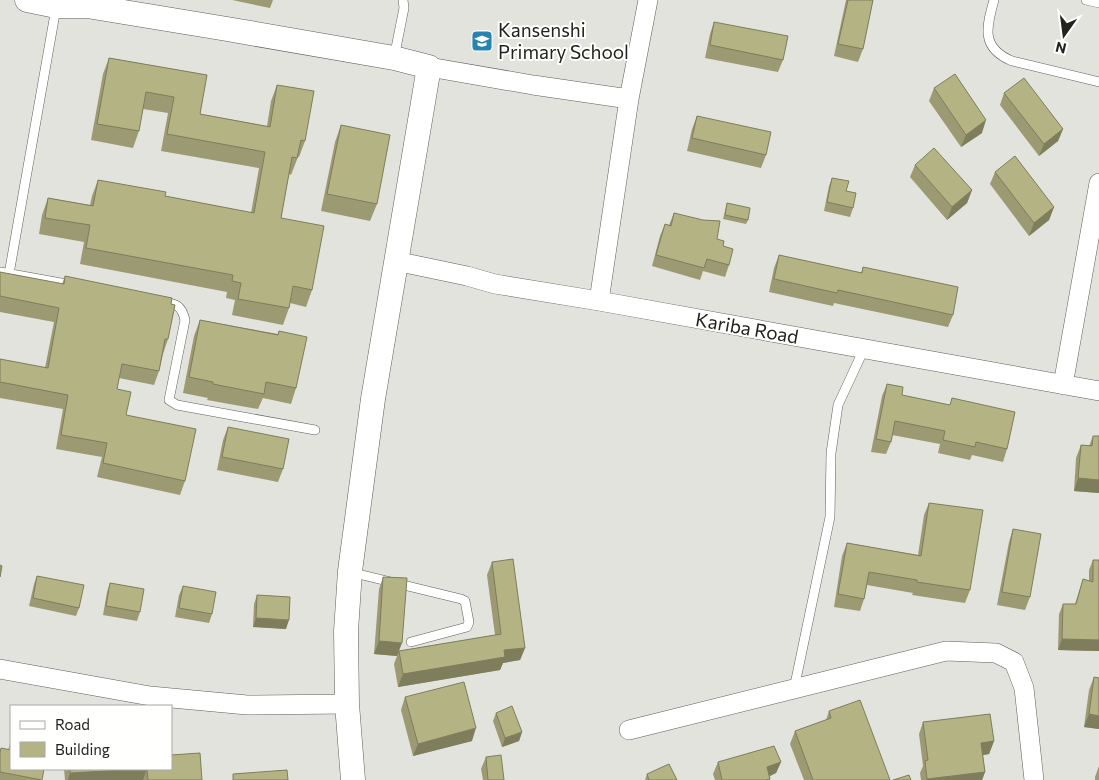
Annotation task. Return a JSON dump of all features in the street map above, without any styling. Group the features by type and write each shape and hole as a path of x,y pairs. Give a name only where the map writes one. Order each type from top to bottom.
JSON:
{"street":[{"path":"27,0 56,6 88,3 394,58 429,67 629,99"},
{"path":"599,301 629,99 648,0"},
{"path":"353,780 347,704 346,631 350,572 395,261 429,67"},
{"path":"1063,385 1099,183"},
{"name":"Kariba Road","path":"395,261 467,276 495,284 1099,391"},
{"path":"629,730 946,651 996,653 1014,662 1024,688 1034,780"},
{"path":"0,669 150,696 247,704 347,704"}],"lane":[{"path":"394,58 404,0"},
{"path":"994,0 988,20 987,34 999,56 1012,62 1099,82"},
{"path":"1086,0 1099,3"},
{"path":"56,6 5,273 78,286"},
{"path":"147,299 176,305 183,311 185,320 169,400 176,405 315,430"},
{"path":"794,689 830,517 831,453 838,405 864,349"},
{"path":"350,572 465,601 469,622 467,626 411,642"}],"building":[{"path":"848,0 873,0 863,49 838,44"},
{"path":"714,22 788,36 783,60 710,45"},
{"path":"109,58 207,75 200,114 270,127 277,85 314,91 305,141 301,140 297,158 292,157 281,218 324,226 312,290 293,286 289,308 238,299 241,283 232,281 233,275 86,248 90,225 45,218 48,198 93,206 98,180 166,192 165,196 254,213 265,152 167,134 174,97 146,92 139,131 97,124"},
{"path":"955,74 986,120 966,135 934,88"},
{"path":"1024,78 1063,129 1044,144 1004,93"},
{"path":"697,116 771,132 766,155 692,138"},
{"path":"341,125 390,135 377,204 327,194"},
{"path":"934,148 972,190 952,207 915,165"},
{"path":"1015,156 1054,207 1034,223 995,172"},
{"path":"832,178 849,181 846,191 856,193 853,208 827,202"},
{"path":"727,203 750,208 748,220 725,215"},
{"path":"674,213 703,220 720,221 717,239 724,241 723,246 733,249 729,265 707,259 704,268 656,255 665,224 671,226"},
{"path":"779,255 862,273 863,267 958,287 953,315 838,290 837,293 774,279"},
{"path":"0,272 64,284 65,276 172,298 171,304 175,305 168,339 165,339 159,371 122,364 117,389 131,392 126,415 196,429 185,481 103,463 107,443 61,435 68,395 0,382 0,359 48,368 59,308 0,296"},
{"path":"200,320 278,335 279,331 307,337 296,388 266,382 264,394 213,384 213,382 189,377"},
{"path":"887,384 903,387 902,395 950,405 952,398 1015,412 1007,449 976,442 975,447 943,440 945,431 895,421 891,442 876,439"},
{"path":"228,427 289,439 283,469 222,457"},
{"path":"1093,436 1099,436 1099,480 1078,478 1081,445 1092,446"},
{"path":"929,503 983,510 970,590 869,572 864,599 838,594 847,543 921,556"},
{"path":"1013,529 1041,534 1030,597 1002,592"},
{"path":"513,559 525,648 504,650 505,657 403,674 399,651 501,634 492,562"},
{"path":"1093,560 1099,560 1099,640 1062,639 1063,604 1076,604 1083,579 1093,582"},
{"path":"37,576 84,585 79,608 33,598"},
{"path":"383,577 407,578 402,643 379,641"},
{"path":"110,583 144,589 140,612 106,606"},
{"path":"183,586 216,592 212,614 179,608"},
{"path":"257,595 290,597 289,620 256,618"},
{"path":"1094,677 1099,678 1099,716 1089,714"},
{"path":"464,682 476,728 418,744 405,697"},
{"path":"860,700 890,780 813,780 795,731 831,718 829,711"},
{"path":"512,706 522,732 505,738 496,713"},
{"path":"990,714 994,741 981,743 985,772 927,779 925,761 928,760 923,722"},
{"path":"774,746 781,762 767,767 770,779 722,780 718,762"},
{"path":"1,748 10,750 10,770 44,770 42,780 0,772"},
{"path":"200,753 202,780 148,780 147,770 172,770 172,755"},
{"path":"501,755 504,780 488,780 486,757"},
{"path":"669,764 677,780 649,780 647,774"},
{"path":"70,770 123,770 70,773"},
{"path":"287,770 288,780 233,780 233,774"},
{"path":"909,775 911,780 893,780"}],"place":[{"name":"Kansenshi Primary School","path":"482,41"}]}
